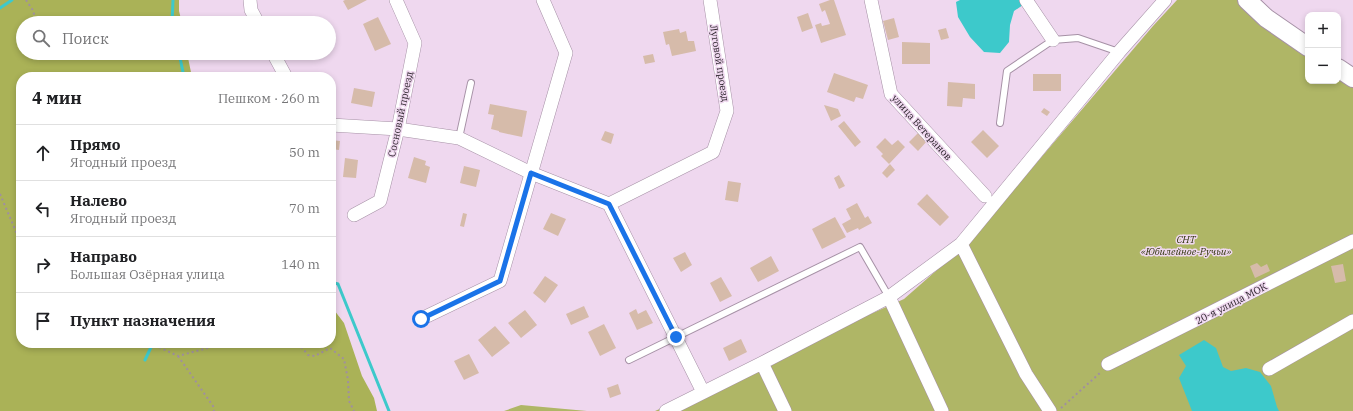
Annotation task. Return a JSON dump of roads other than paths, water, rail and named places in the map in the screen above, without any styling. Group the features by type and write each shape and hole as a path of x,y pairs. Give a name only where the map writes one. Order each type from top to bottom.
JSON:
{"street":[{"path":"250,0 251,10 254,16"},
{"name":"Сосновый проезд","path":"354,216 380,201 398,129 415,43 396,0"},
{"path":"421,319 500,281 566,53 543,0"},
{"name":"Луговой проезд","path":"609,204 713,152 727,111 710,0"},
{"name":"улица Ветеранов","path":"871,0 891,94 985,196"},
{"path":"1026,0 1053,40"},
{"path":"666,411 889,297 961,244 1119,52 1165,0"},
{"path":"1246,0 1266,18 1305,45"},
{"path":"277,60 283,72"},
{"path":"1341,70 1353,78"},
{"path":"336,125 398,129 460,138 531,173 609,204 703,392"},
{"name":"20-я улица МОК","path":"1108,364 1353,241"},
{"path":"961,244 1026,374 1050,411"},
{"path":"889,297 942,411"},
{"path":"1269,369 1353,321"},
{"path":"762,363 785,411"}],"lane":[{"path":"1000,123 1007,71 1053,40 1078,38 1119,52"},
{"path":"460,138 471,83"},
{"path":"629,360 860,247 889,297"}],"waterway":[{"path":"0,8 12,0"},
{"path":"172,16 173,0"},
{"path":"180,60 183,72"},
{"path":"336,283 338,284 389,411"},
{"path":"145,360 151,348"}],"park label":[{"name":"СНТ «Юбилейное-Ручьи»","path":"1186,244"}]}
